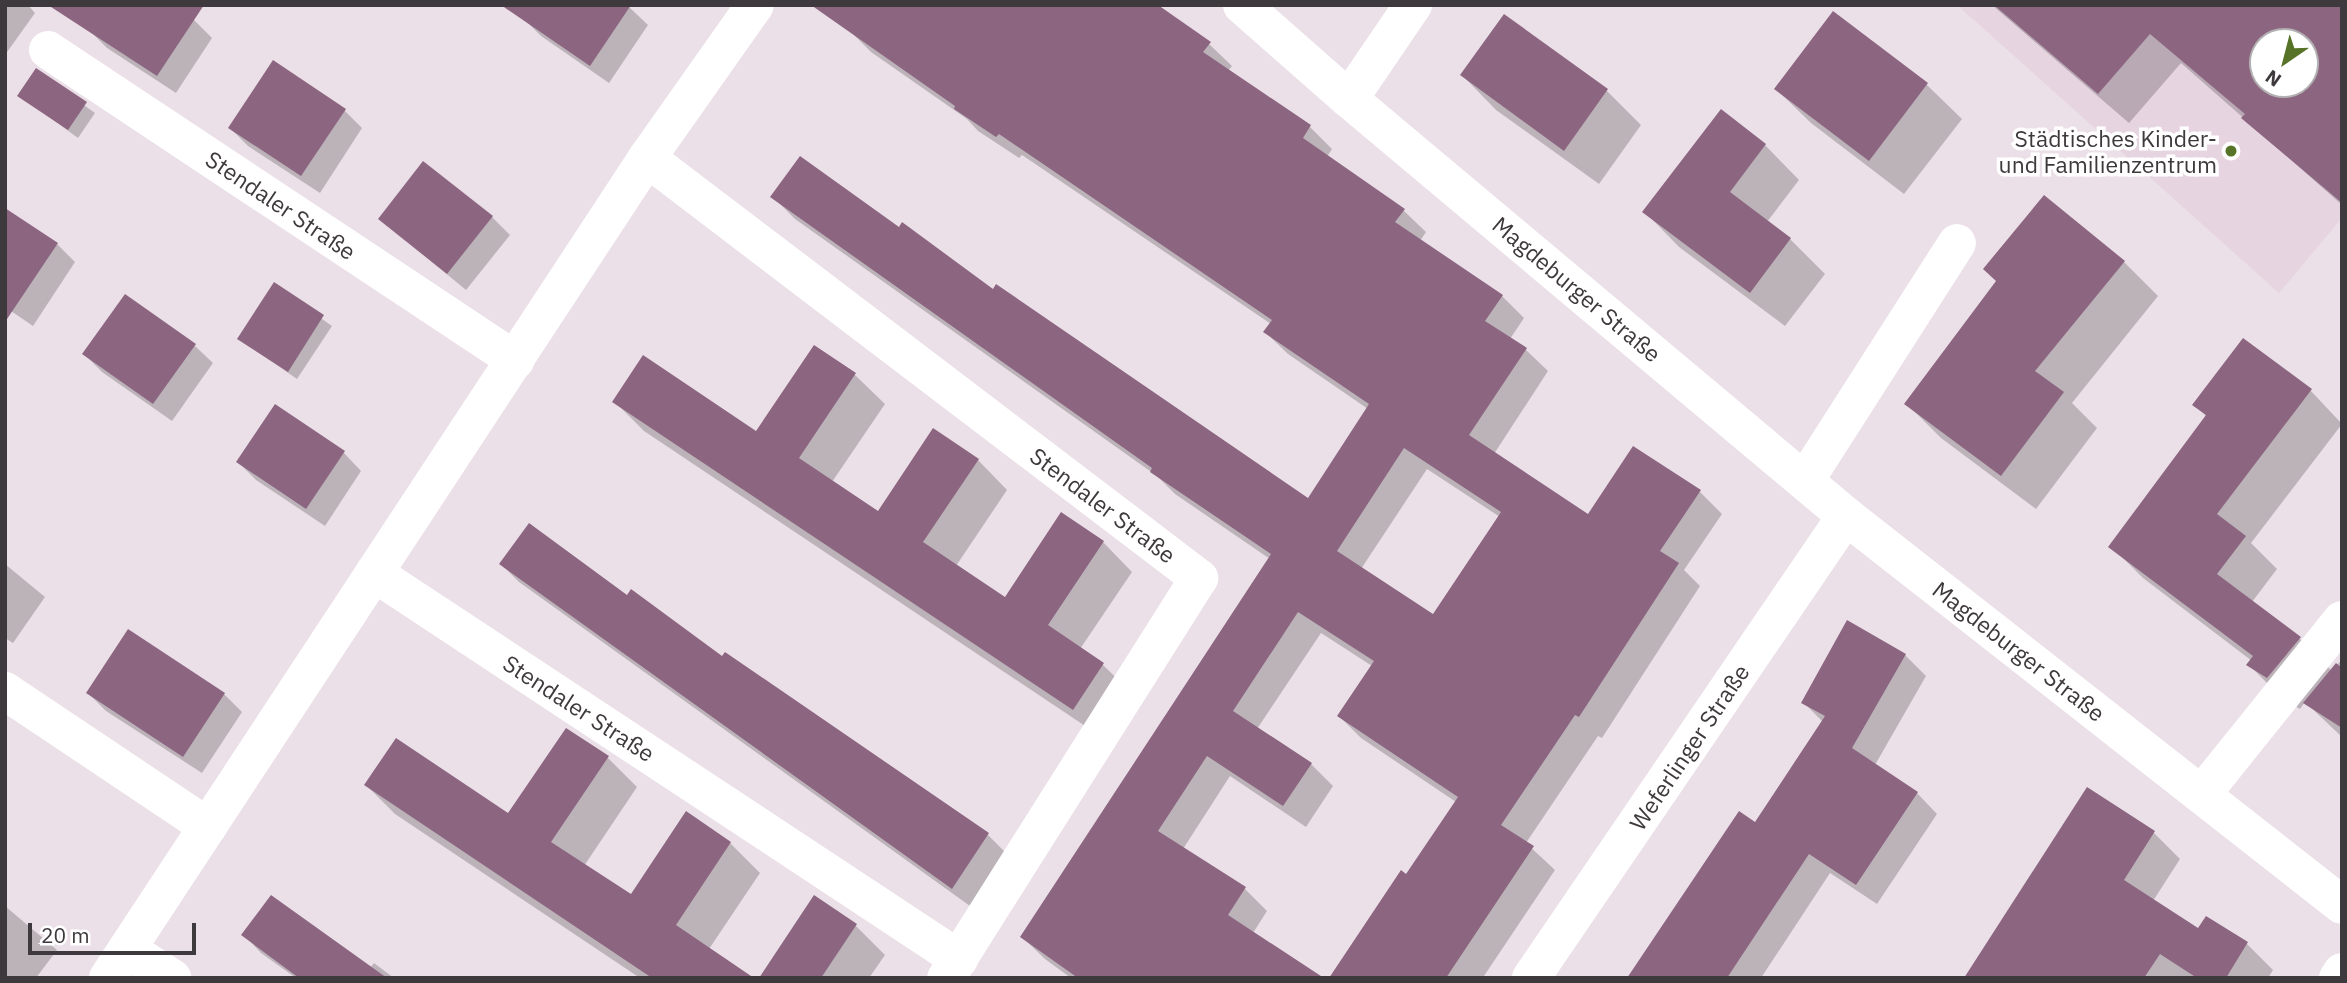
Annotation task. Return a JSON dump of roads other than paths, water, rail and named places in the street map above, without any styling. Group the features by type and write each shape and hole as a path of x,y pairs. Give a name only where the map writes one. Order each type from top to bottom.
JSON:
{"street":[{"path":"172,978 118,963 647,159 755,5"},
{"name":"Magdeburger Straße","path":"1242,5 1349,99 1846,516 2342,905"},
{"path":"1349,99 1413,5"},
{"name":"Stendaler Straße","path":"48,50 515,360"},
{"name":"Stendaler Straße","path":"374,573 953,969 1199,578 647,159"},
{"path":"1806,480 1956,243"},
{"name":"Weferlinger Straße","path":"1531,978 1846,516"},
{"path":"2202,794 2342,620"},
{"path":"5,691 208,827"},
{"path":"2338,978 2342,972"}],"place":[{"name":"Städtisches Kinder- und Familienzentrum","path":"2231,151"}]}
